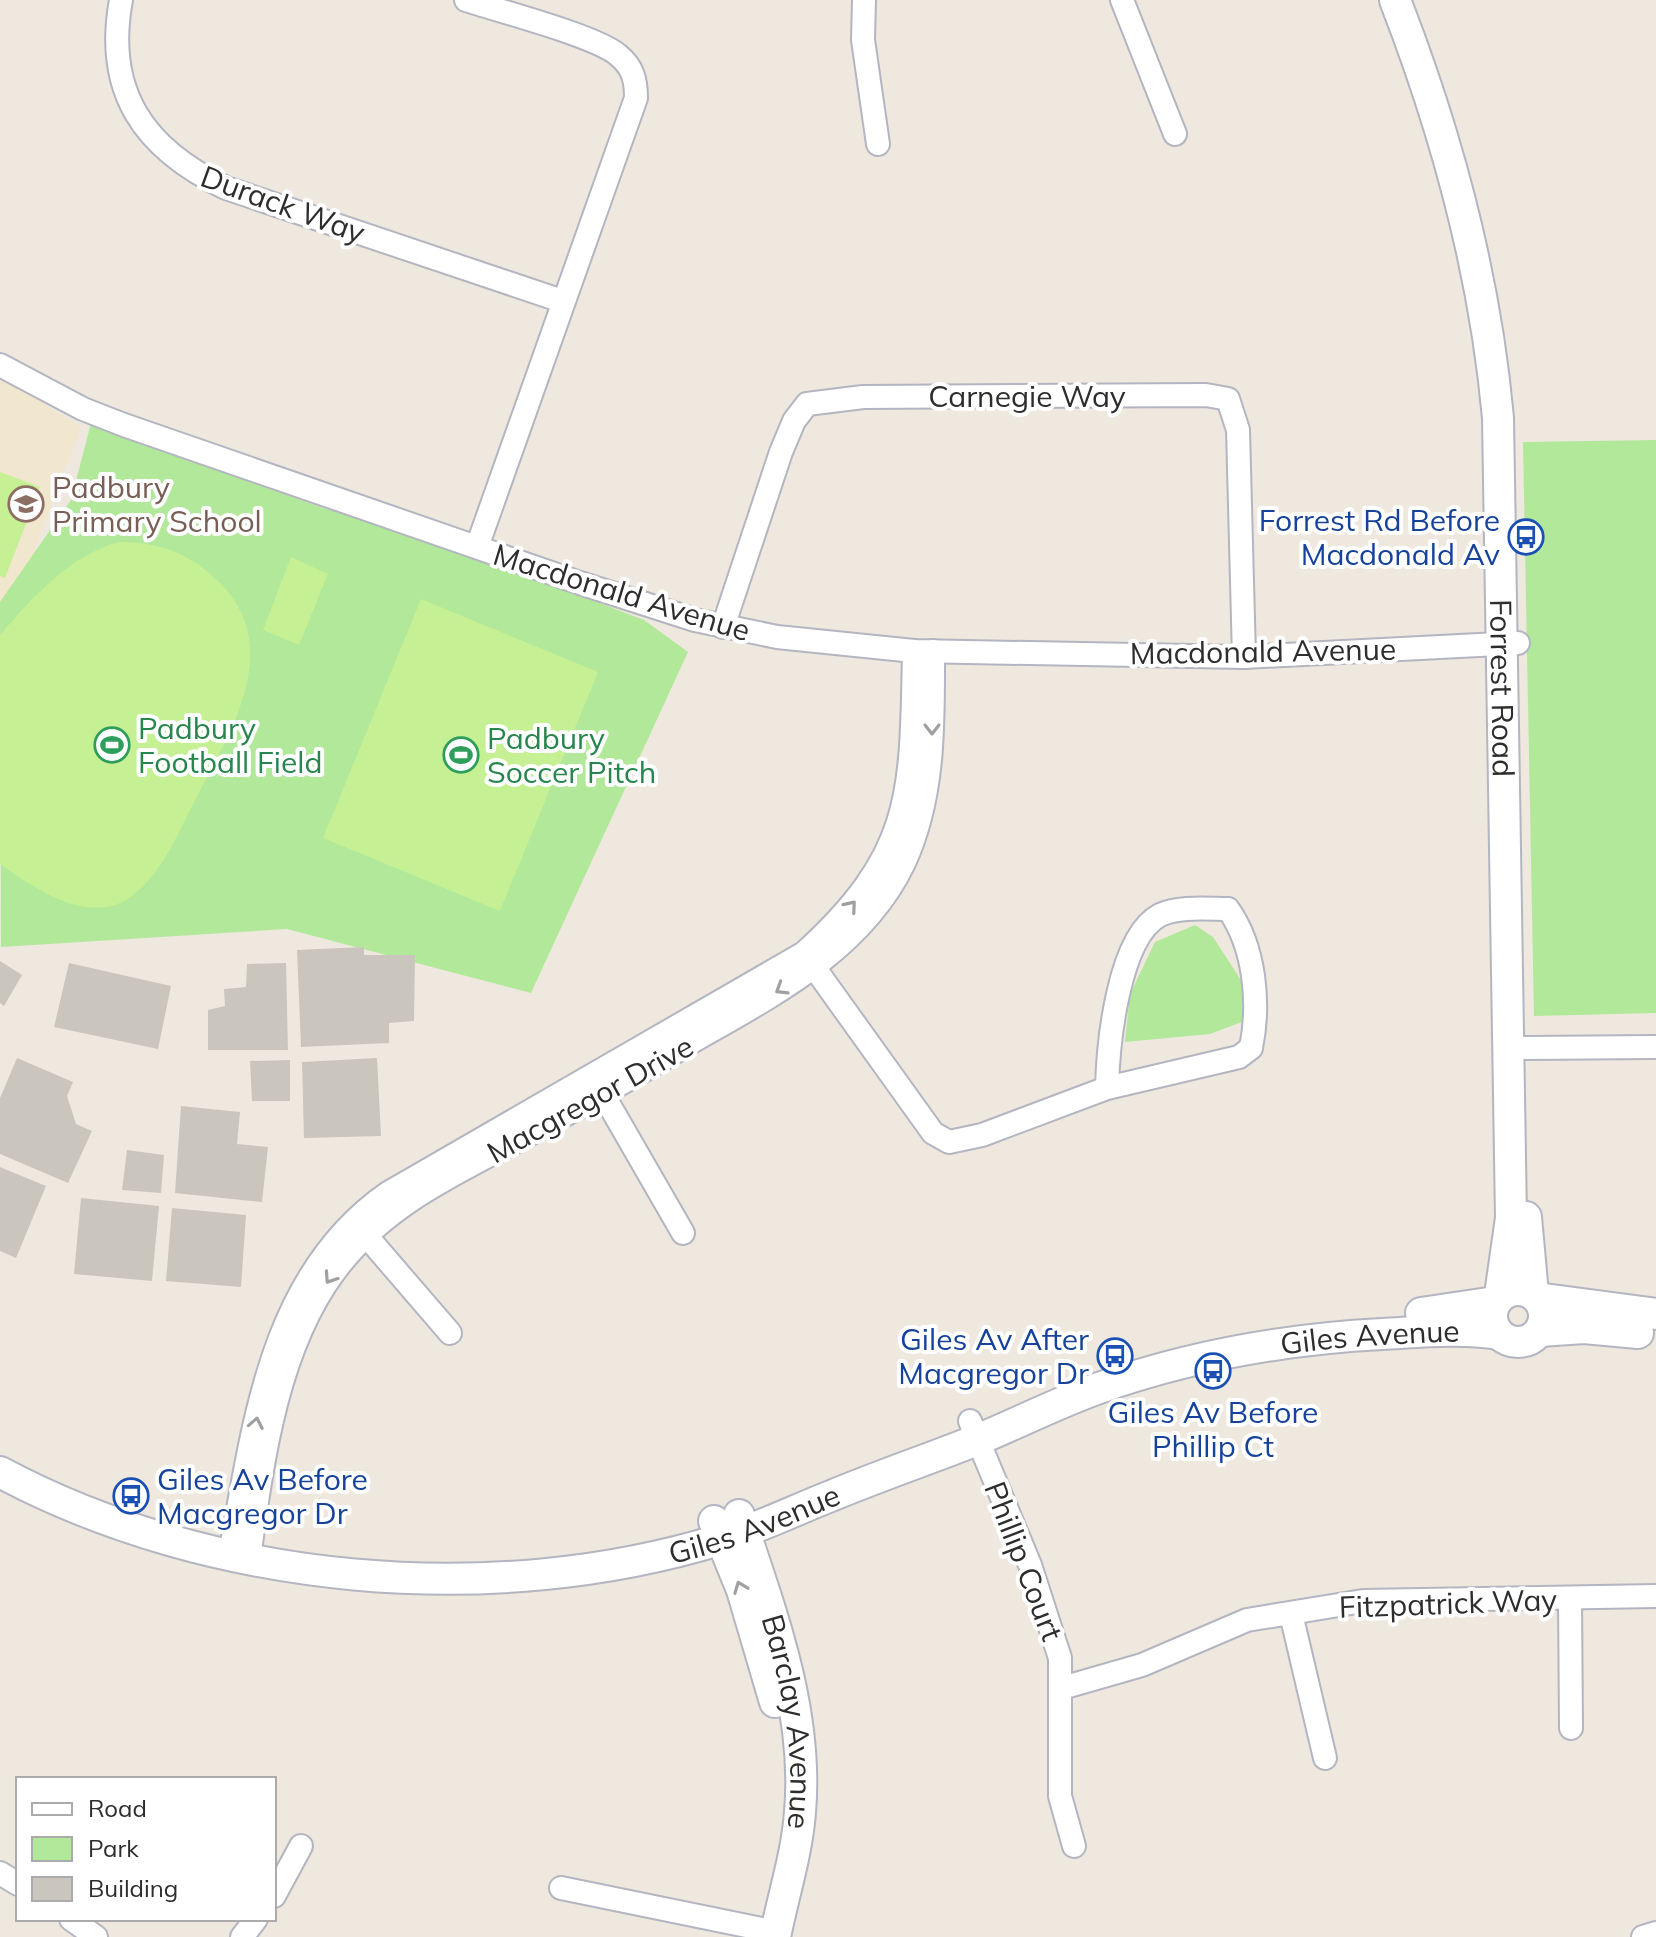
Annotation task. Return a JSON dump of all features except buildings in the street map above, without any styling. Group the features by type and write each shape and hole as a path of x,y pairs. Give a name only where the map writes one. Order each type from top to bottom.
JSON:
{"street":[{"name":"Durack Way","path":"121,0 116,63 125,94 162,149 192,172 226,188 562,301"},
{"path":"466,0 605,47 630,67 636,81 636,98 477,547"},
{"path":"864,0 863,40 878,144"},
{"path":"1122,0 1175,134"},
{"name":"Forrest Road","path":"1395,0 1448,153 1483,302 1499,437 1509,643 1516,1048 1526,1221 1535,1296"},
{"name":"Forrest Road","path":"1413,0 1453,121 1496,303 1516,490 1509,643"},
{"name":"Macdonald Avenue","path":"0,365 83,409 124,425 477,547 723,627 777,637 923,651 1244,657 1509,643"},
{"name":"Carnegie Way","path":"723,627 781,452 794,421 807,404 863,397 1206,395 1228,399 1238,430 1244,657"},
{"name":"Macgregor Drive","path":"241,1548 259,1405 281,1332 306,1279 407,1181 598,1085 809,960 856,901 896,834 911,762 923,651"},
{"path":"809,960 933,1133 949,1142 982,1135 1107,1088 1239,1057 1251,1048 1253,971 1241,927 1228,909 1194,909 1162,914 1141,929 1128,962 1108,1039 1107,1088"},
{"path":"1516,1048 1656,1047"},
{"name":"Forrest Road","path":"1497,1299 1511,1235 1516,1048"},
{"path":"598,1085 683,1233"},
{"path":"359,1228 450,1333"},
{"path":"1656,1314 1535,1296 1518,1289 1497,1299 1491,1320 1499,1334 1510,1341 1522,1342 1540,1331 1584,1328 1656,1334"},
{"path":"1535,1296 1544,1316 1540,1331"},
{"name":"Giles Avenue","path":"974,1430 1106,1368 1202,1339 1305,1321 1427,1313 1497,1299"},
{"name":"Giles Avenue","path":"0,1472 87,1514 132,1530 241,1548 361,1575 477,1578 592,1566 729,1526 974,1430 1100,1388 1239,1351 1327,1338 1463,1328 1499,1334"},
{"name":"Phillip Court","path":"974,1430 1049,1618 1060,1658 1060,1796 1074,1846"},
{"name":"Giles Avenue","path":"0,1453 68,1489 241,1548"},
{"name":"Barclay Avenue","path":"729,1526 742,1590 775,1700 779,1733 781,1821 767,1934"},
{"name":"Fitzpatrick Way","path":"1062,1688 1142,1665 1247,1620 1363,1601 1656,1596"},
{"path":"1570,1598 1571,1728"},
{"path":"1291,1614 1325,1758"},
{"path":"276,1892 301,1846"},
{"path":"561,1888 767,1934"},
{"path":"74,1921 96,1937"},
{"path":"242,1937 254,1921"},
{"path":"1643,1937 1656,1933"}],"shaded area":[{"name":"Padbury Primary School","path":"0,377 81,427 22,582 0,609"}],"green space":[{"path":"91,423 323,508 411,531 644,620 688,652 531,993 287,929 1,947 0,602 71,500"},
{"path":"1656,440 1656,1013 1534,1016 1523,442"},
{"path":"0,472 40,487 5,578 0,576"},
{"name":"Padbury Football Field","path":"118,542 171,550 216,579 237,605 248,632 250,660 246,688 236,717 166,857 135,894 107,907 90,908 58,899 0,864 0,635 67,568"},
{"path":"291,557 328,574 299,645 263,630"},
{"name":"Padbury Soccer Pitch","path":"421,599 598,672 500,911 323,838"},
{"path":"1195,925 1213,937 1263,1014 1210,1034 1125,1042 1130,994 1155,942"}],"place":[{"name":"Padbury Primary School","path":"26,504"},
{"name":"Forrest Rd Before Macdonald Av","path":"1526,537"},
{"name":"Padbury Football Field","path":"112,745"},
{"name":"Padbury Soccer Pitch","path":"461,755"},
{"name":"Giles Av After Macgregor Dr","path":"1115,1356"},
{"name":"Giles Av Before Phillip Ct","path":"1213,1371"},
{"name":"Giles Av Before Macgregor Dr","path":"131,1496"}]}
